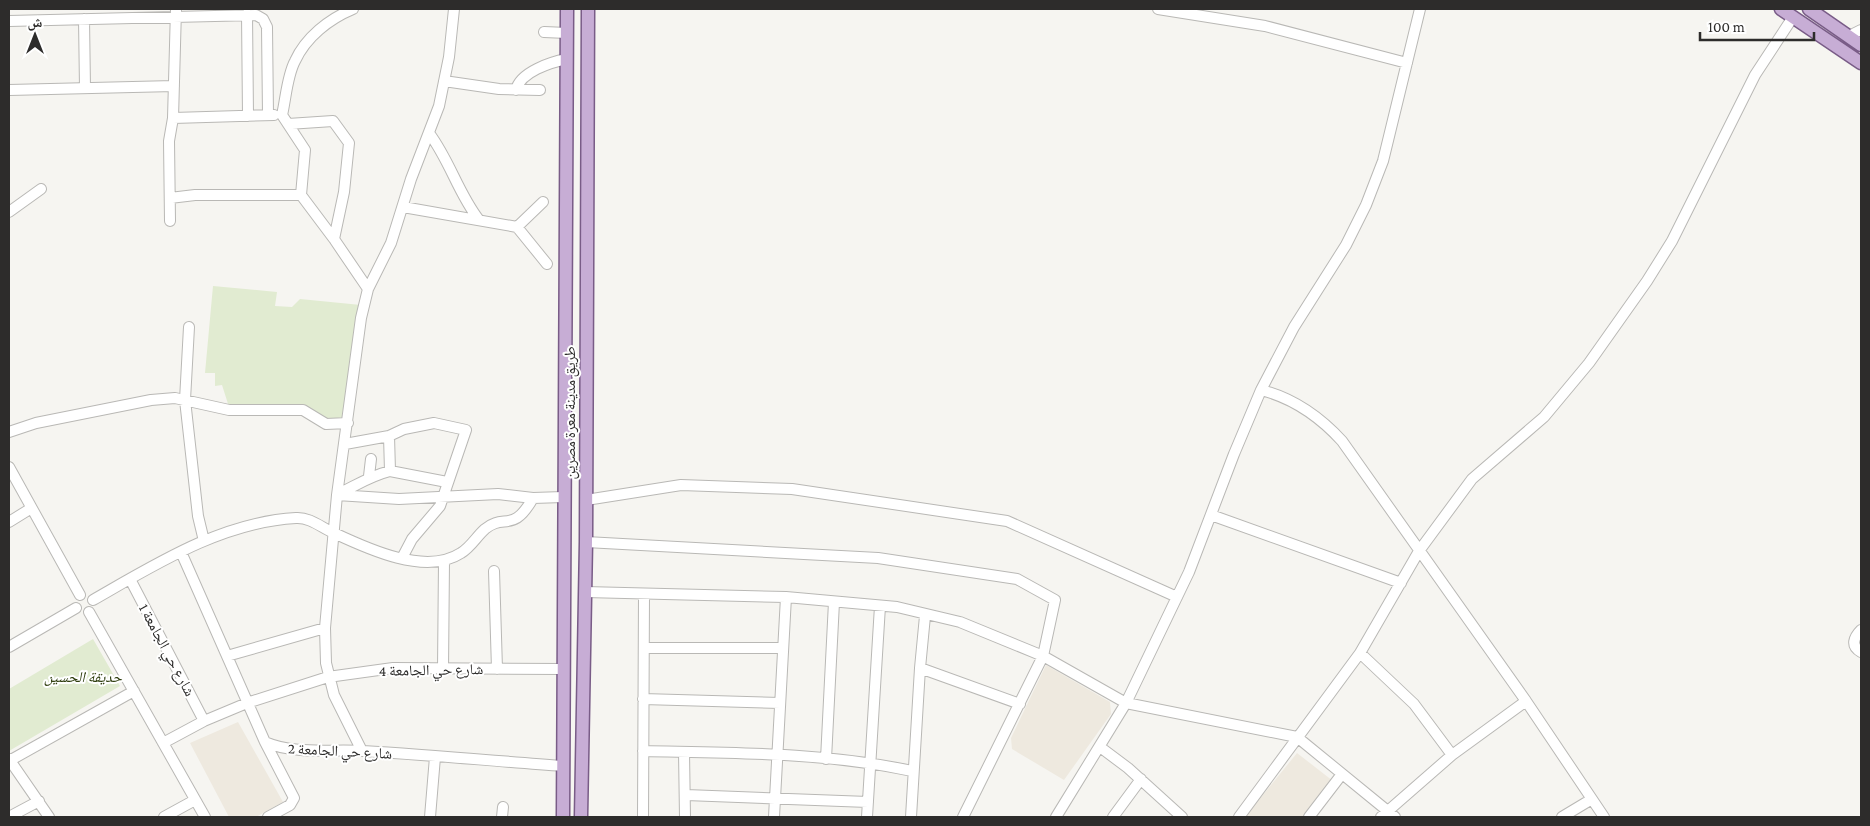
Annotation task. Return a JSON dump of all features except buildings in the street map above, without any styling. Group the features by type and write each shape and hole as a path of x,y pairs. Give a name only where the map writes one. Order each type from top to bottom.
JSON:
{"main road":[{"name":"طريق مدينة معرة مصرين","path":"563,817 563,499 567,9"},
{"name":"طريق مدينة معرة مصرين","path":"581,817 586,542 588,9"},
{"path":"1781,9 1861,63"},
{"path":"1813,10 1861,45"},
{"path":"563,499 586,500"}],"street":[{"path":"350,9 312,35 294,61 282,115 305,150 301,195 334,238 368,288"},
{"path":"362,751 334,695 328,677 325,628 337,495 361,318 368,288 391,243 402,207 439,106 444,81 452,9"},
{"path":"1158,9 1265,26 1407,63"},
{"path":"1056,817 1126,703 1177,597 1261,390 1294,327 1346,245 1366,205 1383,161 1420,9"},
{"path":"9,21 84,19 176,12 260,16 266,24 268,115"},
{"path":"170,222 170,141 173,118 176,12"},
{"path":"247,14 248,116"},
{"path":"1240,817 1296,737 1360,653 1419,551 1472,479 1544,417 1588,363 1647,281 1672,241 1755,75 1792,16"},
{"path":"84,19 85,88"},
{"path":"1849,36 1861,30"},
{"path":"544,32 567,33"},
{"path":"516,90 519,83 542,65 567,59"},
{"path":"444,81 516,90 540,90"},
{"path":"9,90 174,86"},
{"path":"173,118 282,115"},
{"path":"288,124 333,122 349,143 344,192 334,238"},
{"path":"429,133 451,167 465,201 479,220"},
{"path":"9,212 42,189"},
{"path":"170,198 195,195 301,195"},
{"path":"517,227 543,202"},
{"path":"402,207 517,227 547,264"},
{"path":"189,327 185,400 198,516 204,541"},
{"path":"1261,390 1283,397 1304,409 1333,432 1526,701 1604,817"},
{"path":"9,432 36,423 152,400 175,398 229,410 303,410 326,424 348,423"},
{"path":"345,444 389,436 404,429 434,423 466,430 437,510 412,539 402,558"},
{"path":"389,436 390,470"},
{"path":"370,498 366,479 371,459"},
{"path":"9,467 30,509 80,595"},
{"path":"337,495 366,479 390,470 447,482"},
{"path":"586,500 681,485 792,489 1007,521 1177,597"},
{"path":"337,495 370,498 442,498 504,494 533,498 563,499"},
{"path":"93,600 204,541 237,528 268,521 298,518 311,521 334,533 402,558 444,561 466,550 489,526 520,517 533,498"},
{"path":"9,522 30,509"},
{"path":"1211,515 1401,583"},
{"path":"586,542 878,558 1017,579 1055,600 1043,656 963,817"},
{"path":"181,552 247,703 294,798 290,805 268,817"},
{"path":"443,669 444,561"},
{"path":"494,571 497,670"},
{"name":"شارع حي الجامعة 1","path":"130,579 204,720"},
{"path":"585,592 786,597 897,608 924,616 960,622 1043,656 1126,703 1296,737 1342,774 1388,815 1452,755 1526,701"},
{"path":"642,817 644,594"},
{"path":"80,595 88,595 93,600 94,604 89,612"},
{"path":"80,595 75,601 76,608 82,612 89,612"},
{"path":"774,817 786,597"},
{"path":"826,759 834,602"},
{"path":"867,817 880,606"},
{"path":"9,647 76,608"},
{"path":"89,612 205,817"},
{"path":"911,817 912,771 924,616"},
{"path":"227,656 325,628"},
{"path":"1861,630 1855,637 1854,642 1856,648 1861,652"},
{"path":"644,648 783,648"},
{"path":"1360,653 1414,704 1452,755"},
{"name":"شارع حي الجامعة 4","path":"163,743 204,720 247,703 328,677 393,668 563,669"},
{"path":"920,668 1020,704"},
{"path":"49,817 9,760 134,691"},
{"path":"643,699 780,703"},
{"name":"شارع حي الجامعة 2","path":"265,742 278,748 362,751 563,766"},
{"path":"1100,747 1141,780 1176,815"},
{"path":"643,751 778,755 870,762 912,771"},
{"path":"684,752 685,817"},
{"path":"430,817 435,757"},
{"path":"1309,817 1342,774"},
{"path":"1113,817 1141,780"},
{"path":"686,795 868,802"},
{"path":"1562,817 1592,799"},
{"path":"164,817 195,800"},
{"path":"9,817 39,801"}],"shaded area":[{"path":"1046,665 1110,702 1111,714 1064,780 1012,749 1011,738"},
{"path":"238,722 283,802 256,817 229,817 190,743"},
{"path":"1297,753 1333,781 1303,817 1245,817"}],"green space":[{"path":"213,286 277,292 275,306 292,307 300,299 361,305 345,417 328,420 306,407 259,404 229,407 222,385 215,386 215,373 205,373"},
{"name":"حديقة الحسين","path":"93,639 120,686 9,751 9,689"}]}
